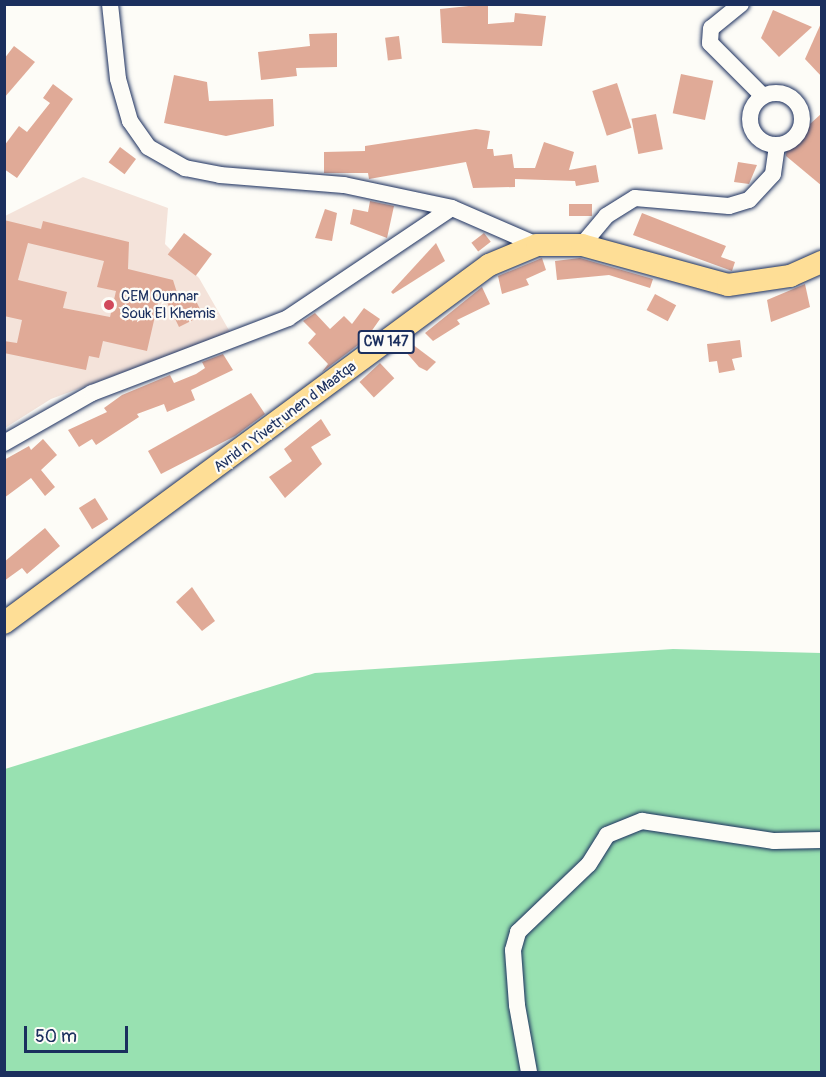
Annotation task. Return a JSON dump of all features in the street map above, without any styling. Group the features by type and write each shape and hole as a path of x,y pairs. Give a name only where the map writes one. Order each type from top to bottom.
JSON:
{"main road":[{"name":"Avrid n Yivetṛunen d Maatqa","path":"4,623 489,265 537,245 582,245 728,285 790,276 822,262"}],"street":[{"path":"110,4 118,79 130,121 148,147 185,168 220,175 344,185 452,208 537,245"},
{"path":"741,4 711,28 710,43 763,96"},
{"path":"780,93 801,109 797,135 777,145 759,139 750,125 752,108 763,96 780,93"},
{"path":"582,245 606,216 635,198 729,206 749,200 773,174 777,145"},
{"path":"4,443 92,393 288,318 452,208"},
{"path":"529,1072 517,1005 513,950 518,932 589,864 607,835 642,820 774,841 822,840"}],"shaded area":[{"name":"CEM Ounnar Souk El Khemis","path":"83,177 168,208 165,244 199,278 230,332 51,399 5,428 5,216"}],"green space":[{"path":"673,649 821,653 821,1072 5,1072 5,769 315,673"}],"building":[{"path":"488,4 488,24 514,22 515,13 546,16 542,46 442,43 440,9"},
{"path":"773,10 812,27 779,57 761,38"},
{"path":"822,21 822,77 805,59"},
{"path":"337,33 337,67 296,68 297,76 261,80 258,52 310,46 309,34"},
{"path":"399,36 402,59 388,61 385,38"},
{"path":"14,46 35,62 4,98 4,59"},
{"path":"681,74 713,81 705,120 673,113"},
{"path":"174,75 207,82 209,101 273,99 274,126 226,136 164,123"},
{"path":"617,83 632,128 607,136 592,91"},
{"path":"53,84 73,99 17,178 4,169 4,146 19,126 27,132 50,103 43,98"},
{"path":"822,113 822,186 786,156 787,145"},
{"path":"656,114 663,149 638,154 631,119"},
{"path":"476,129 490,131 487,149 493,149 494,156 512,154 514,168 535,168 544,142 574,152 569,170 596,165 599,182 576,186 575,181 515,179 515,187 473,188 466,162 369,179 368,173 324,173 324,152 365,151 365,146"},
{"path":"120,147 136,159 125,174 109,162"},
{"path":"738,162 757,165 749,184 734,182"},
{"path":"370,201 394,206 387,238 350,224 353,209 368,212"},
{"path":"569,204 592,204 592,216 569,216"},
{"path":"325,209 337,213 332,241 315,238"},
{"path":"642,213 726,246 721,257 735,262 732,271 633,235"},
{"path":"4,220 41,229 43,221 129,242 128,269 173,280 179,299 192,293 203,315 179,327 161,290 147,351 103,341 99,358 89,356 86,370 4,353 4,341 17,343 22,320 4,316","holes":["28,243 104,261 97,287 116,291 110,317 63,308 67,292 18,280"]},
{"path":"184,233 212,254 196,276 168,255"},
{"path":"484,233 491,242 478,252 471,243"},
{"path":"436,243 445,261 393,294 391,292"},
{"path":"542,258 546,270 526,279 529,285 502,294 498,276"},
{"path":"580,258 653,279 650,288 609,275 557,280 555,261"},
{"path":"805,284 810,307 771,322 767,300"},
{"path":"482,287 490,304 457,320 460,324 433,341 425,333"},
{"path":"655,294 676,305 668,321 647,310"},
{"path":"364,308 380,319 366,339 322,372 328,364 308,343 316,334 303,321 315,313 330,329 344,316 352,324"},
{"path":"740,340 742,357 732,359 735,370 719,373 717,361 709,362 707,344"},
{"path":"408,341 436,362 427,371 419,367 405,351"},
{"path":"223,354 233,370 191,390 195,400 167,412 164,404 137,414 139,417 96,445 92,439 79,447 68,430 107,412 104,408 122,395 170,375 174,383 205,368 202,362"},
{"path":"380,363 394,378 374,397 360,382"},
{"path":"251,393 265,414 235,436 161,474 148,451"},
{"path":"321,419 331,435 311,447 322,464 285,498 269,477 292,461 284,449"},
{"path":"43,439 57,455 41,470 55,487 45,496 31,478 4,498 4,460 29,446 31,450"},
{"path":"95,498 108,519 92,529 79,508"},
{"path":"45,528 60,546 27,574 22,568 4,581 4,562"},
{"path":"192,587 215,621 202,631 176,602"}],"place":[{"name":"CEM Ounnar Souk El Khemis","path":"109,305"}]}
